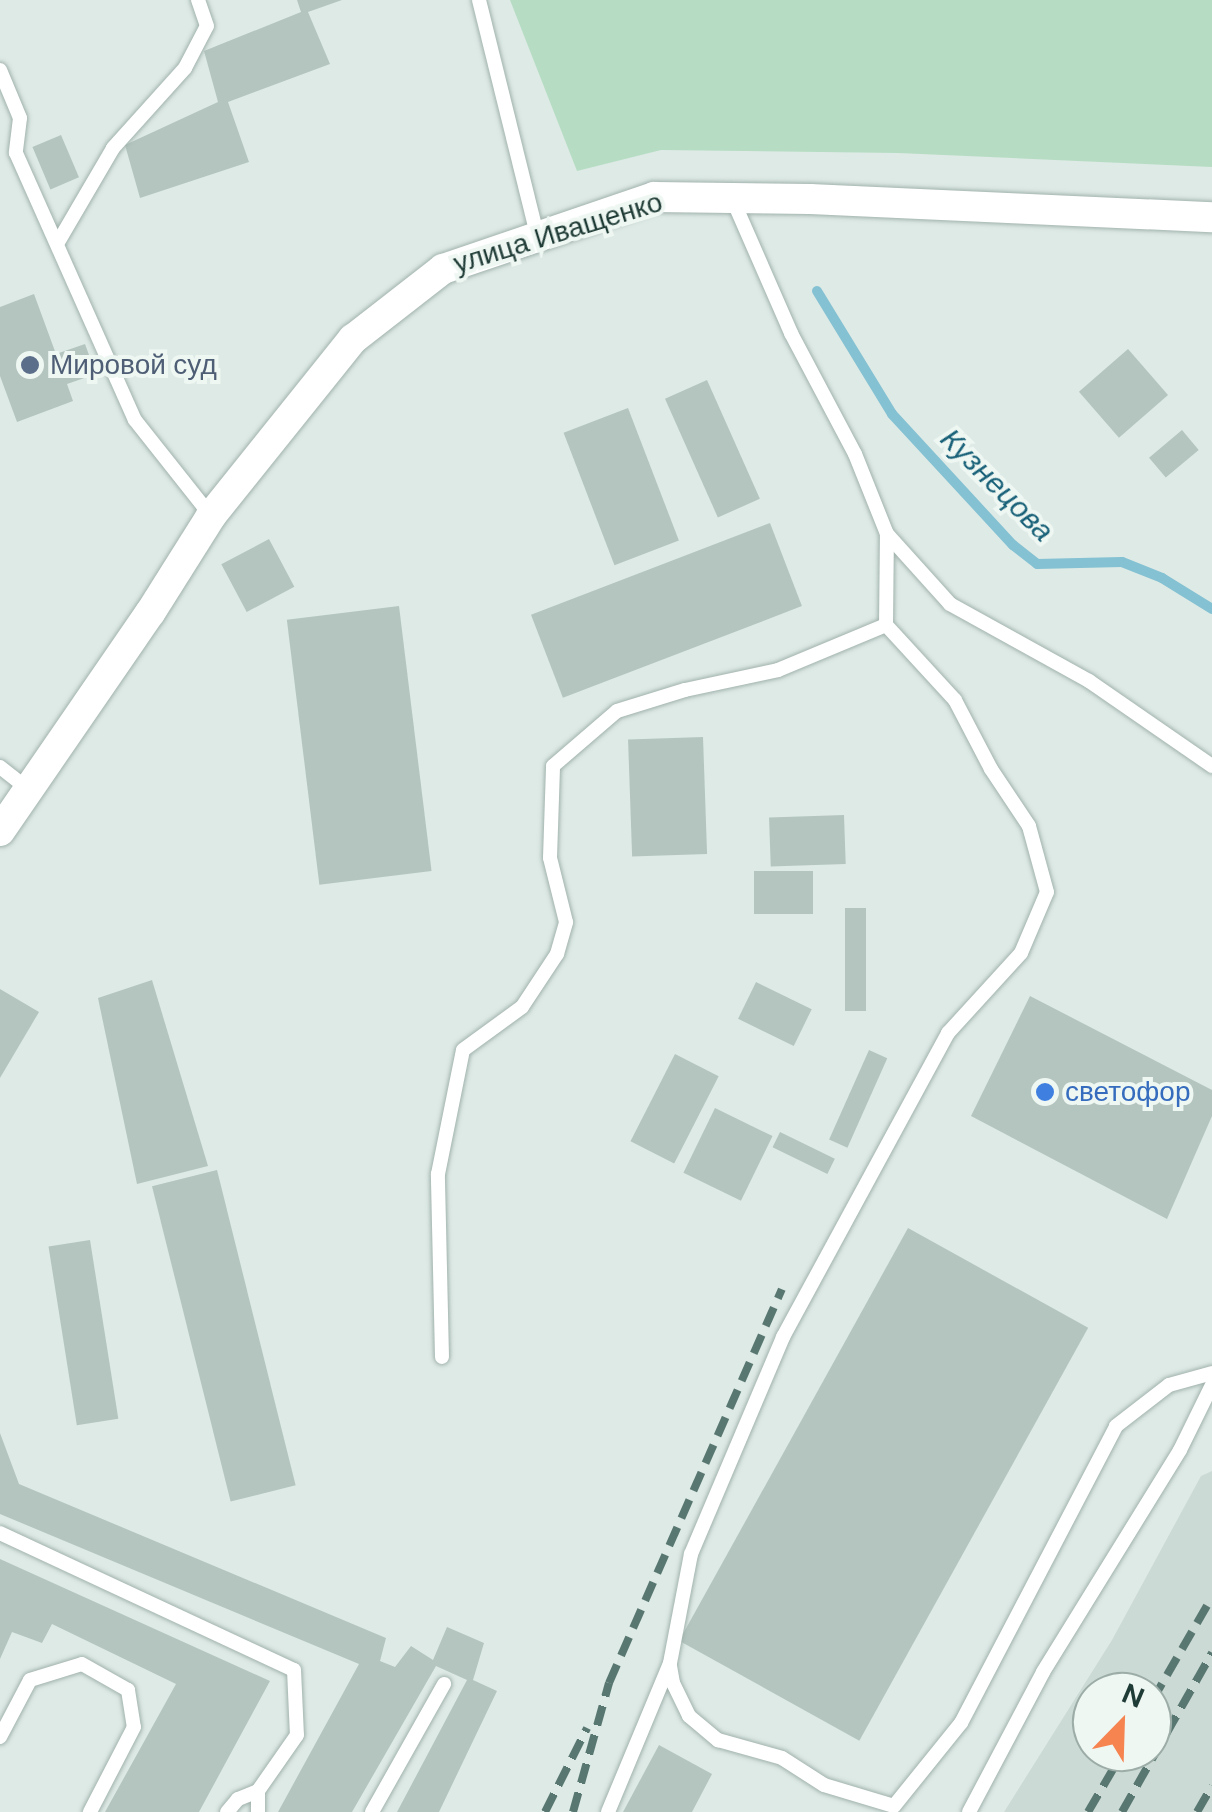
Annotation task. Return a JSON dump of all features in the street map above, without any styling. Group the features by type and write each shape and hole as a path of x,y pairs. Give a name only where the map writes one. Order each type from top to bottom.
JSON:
{"main road":[{"name":"улица Иващенко","path":"0,831 150,613 210,516 353,339 442,269 654,197 1212,217"}],"lane":[{"path":"57,244 113,148 185,68 206,26 198,0"},
{"path":"479,0 536,234"},
{"path":"0,70 20,118 16,153 135,420 210,516"},
{"path":"732,198 790,333 855,454 887,534 950,604 1089,681 1212,766"},
{"path":"608,1812 670,1663 691,1554 784,1336 948,1032 1021,953 1047,892 1029,826 992,769 955,700 886,625 887,534"},
{"path":"442,1357 438,1174 463,1050 522,1007 557,954 566,922 550,858 553,766 618,711 685,690 778,670 886,625"},
{"path":"0,767 28,789"},
{"path":"670,1663 673,1683 690,1716 718,1740 782,1758 824,1784 894,1806 961,1723 1116,1426 1168,1385 1212,1374"},
{"path":"969,1812 1044,1672 1180,1450 1212,1385"},
{"path":"0,1533 294,1670 297,1735 258,1791 238,1799 227,1812"},
{"path":"0,1737 30,1680 82,1664 128,1690 134,1728 90,1812"},
{"path":"372,1812 444,1684"},
{"path":"258,1791 258,1812"}],"shaded area":[{"path":"1212,1471 1212,1812 1004,1812 1072,1704 1072,1772 1172,1772 1172,1672 1092,1672 1201,1476"}],"green space":[{"path":"510,0 1212,0 1212,167 898,153 661,150 577,171"}],"building":[{"path":"297,0 342,0 308,12 330,64 228,102 249,162 140,198 125,145 218,102 204,51 301,12"},
{"path":"61,135 79,177 50,189 32,147"},
{"name":"Мировой суд","path":"34,294 56,354 85,344 96,374 67,384 73,401 17,422 0,376 0,307"},
{"path":"1128,349 1168,395 1119,438 1079,392"},
{"path":"707,380 760,499 718,517 665,399"},
{"path":"628,408 679,541 614,565 564,433"},
{"path":"1182,430 1199,450 1166,478 1149,458"},
{"path":"770,523 802,606 563,698 531,615"},
{"path":"269,539 294,587 247,612 221,564"},
{"path":"399,606 432,871 319,885 287,620"},
{"path":"703,737 707,854 632,857 628,740"},
{"path":"844,815 846,864 771,867 769,818"},
{"path":"754,871 813,871 813,914 754,914"},
{"path":"845,908 866,908 866,1011 845,1011"},
{"path":"152,980 208,1166 137,1184 98,998"},
{"path":"756,982 812,1009 794,1046 738,1019"},
{"path":"0,989 39,1012 0,1078"},
{"path":"1030,996 1212,1090 1212,1116 1167,1219 971,1116"},
{"path":"869,1050 887,1058 847,1148 829,1140"},
{"path":"675,1054 719,1076 674,1164 631,1141"},
{"path":"715,1108 773,1136 741,1201 683,1173"},
{"path":"780,1132 835,1159 827,1174 773,1147"},
{"path":"217,1170 296,1485 231,1502 152,1186"},
{"path":"908,1228 1088,1328 859,1741 679,1641"},
{"path":"90,1240 118,1419 77,1425 49,1247"},
{"path":"0,1433 19,1484 386,1638 380,1661 395,1667 411,1646 433,1660 447,1627 484,1643 473,1680 497,1691 439,1812 397,1812 467,1680 436,1666 352,1812 278,1812 359,1664 0,1514"},
{"path":"0,1559 270,1681 199,1812 105,1812 176,1684 52,1624 42,1643 12,1632 0,1659"},
{"path":"659,1745 712,1774 692,1812 623,1812"}],"waterway":[{"name":"Кузнецова","path":"817,291 892,414 1013,545 1037,564 1122,562 1162,578 1212,609"}],"railway":[{"path":"573,1812 609,1683 782,1289"},
{"path":"1169,1672 1212,1597"},
{"path":"1122,1812 1212,1653"},
{"path":"545,1812 587,1728"},
{"path":"1088,1812 1111,1772"},
{"path":"1197,1812 1212,1786"}],"place":[{"name":"Мировой суд","path":"30,365"},
{"name":"светофор","path":"1045,1092"}]}
